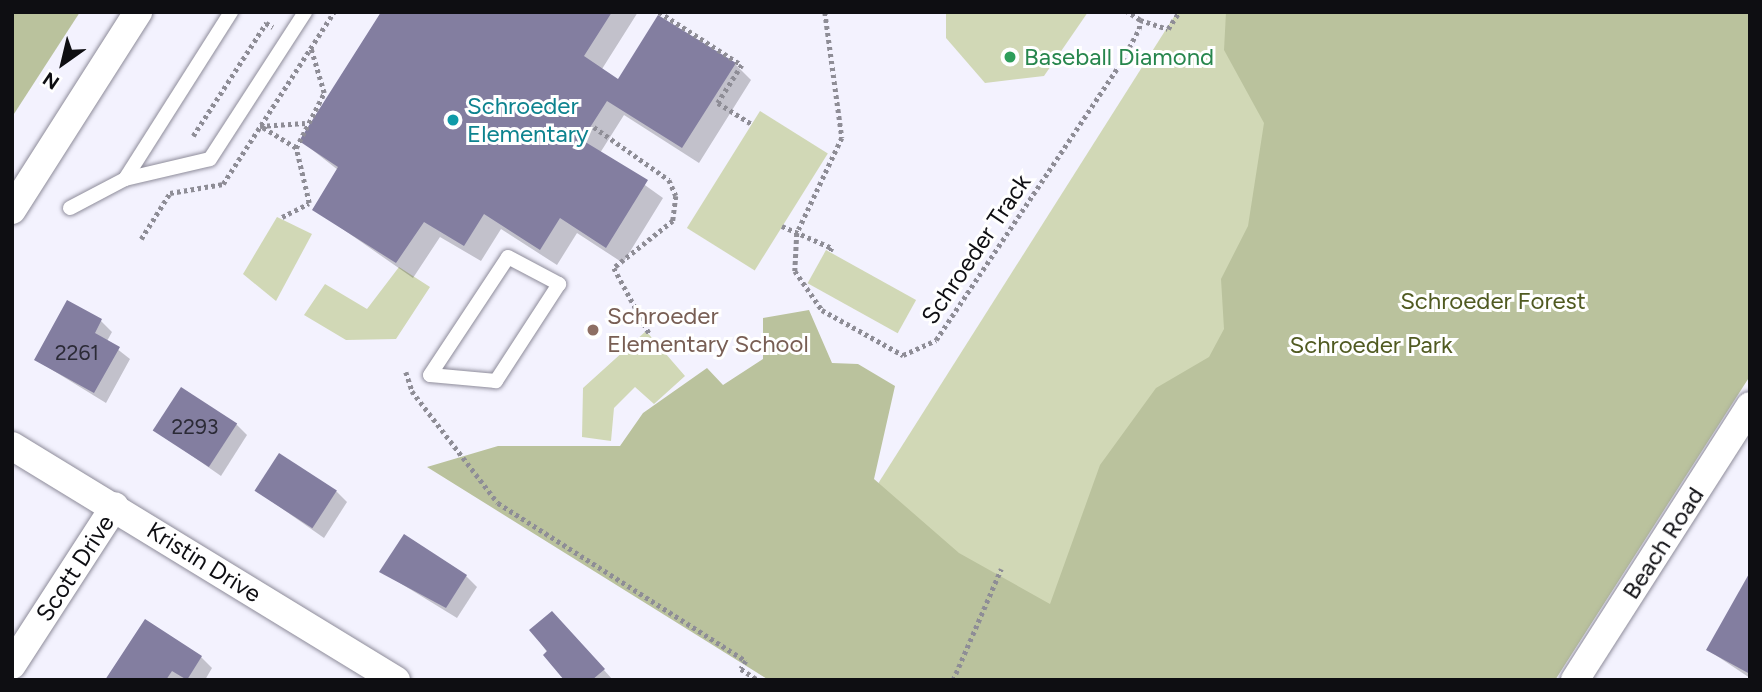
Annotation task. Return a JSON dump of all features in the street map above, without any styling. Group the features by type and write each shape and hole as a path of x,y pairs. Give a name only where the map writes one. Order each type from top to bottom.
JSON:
{"street":[{"path":"12,210 138,12"},
{"name":"Beach Road","path":"1575,680 1750,406"},
{"name":"Kristin Drive","path":"12,446 115,506 396,680"},
{"name":"Scott Drive","path":"12,665 115,506"}],"lane":[{"path":"125,178 231,12"},
{"path":"70,208 125,178 210,159 305,12"},
{"path":"508,257 559,284 496,381 430,375 508,257"}],"path":[{"path":"659,12 742,65 718,103 752,124"},
{"name":"Schroeder Track","path":"825,12 842,138 797,233 795,271 810,299 892,354 920,352 936,340 1136,39 1140,20"},
{"path":"1128,12 1140,20 1168,29 1179,12"},
{"path":"193,136 266,23 280,30"},
{"path":"282,217 309,203 296,148 305,123 324,93 311,48"},
{"path":"296,148 260,126 305,123"},
{"path":"594,127 669,180 676,197 673,221 614,268 649,333"},
{"path":"782,226 830,252"},
{"path":"406,372 412,391 498,503 746,661 741,669 758,680"},
{"path":"953,680 1001,569"}],"green space":[{"path":"12,12 80,12 12,117"},
{"name":"Baseball Diamond","path":"946,12 1088,12 1044,76 985,83 946,38"},
{"name":"Schroeder Forest","path":"1177,12 1750,12 1695,460 1555,680 769,680 758,673"},
{"name":"Schroeder Forest","path":"1226,12 1750,12 1750,376 1555,680 769,680 427,467 498,446 620,446 643,413 707,368 723,385 763,359 763,318 809,310 832,363 858,364 895,386 874,479 959,553 1050,604 1100,465 1156,388 1209,357 1224,329 1221,279 1248,226 1264,123 1224,50"},
{"path":"760,111 828,153 755,270 687,228"},
{"path":"277,217 312,234 276,301 243,274"},
{"path":"826,250 916,300 898,333 808,283"},
{"path":"399,267 430,287 396,339 346,340 304,315 325,284 367,309"},
{"path":"646,331 685,376 654,404 635,387 614,408 611,441 582,437 583,388"}],"building":[{"name":"Schroeder Elementary","path":"381,12 612,12 584,56 618,79 658,15 736,63 682,148 607,101 582,140 648,180 606,248 560,218 540,250 484,214 464,246 424,222 396,263 312,210 338,167 299,141"},
{"path":"67,300 102,319 95,333 120,347 94,393 34,360"},
{"path":"181,387 237,423 209,467 153,431"},
{"path":"279,453 337,491 312,528 254,491"},
{"path":"404,534 467,575 446,608 379,572"},
{"path":"1750,572 1750,674 1706,650"},
{"path":"552,611 605,669 592,680 564,680 543,655 547,651 529,630"},
{"path":"145,619 202,656 187,680 172,671 166,680 105,680"}],"place":[{"name":"Baseball Diamond","path":"1010,57"},
{"name":"Schroeder Elementary","path":"453,120"},
{"name":"Schroeder Elementary School","path":"593,330"}],"park label":[{"name":"Schroeder Park","path":"1371,345"}]}
